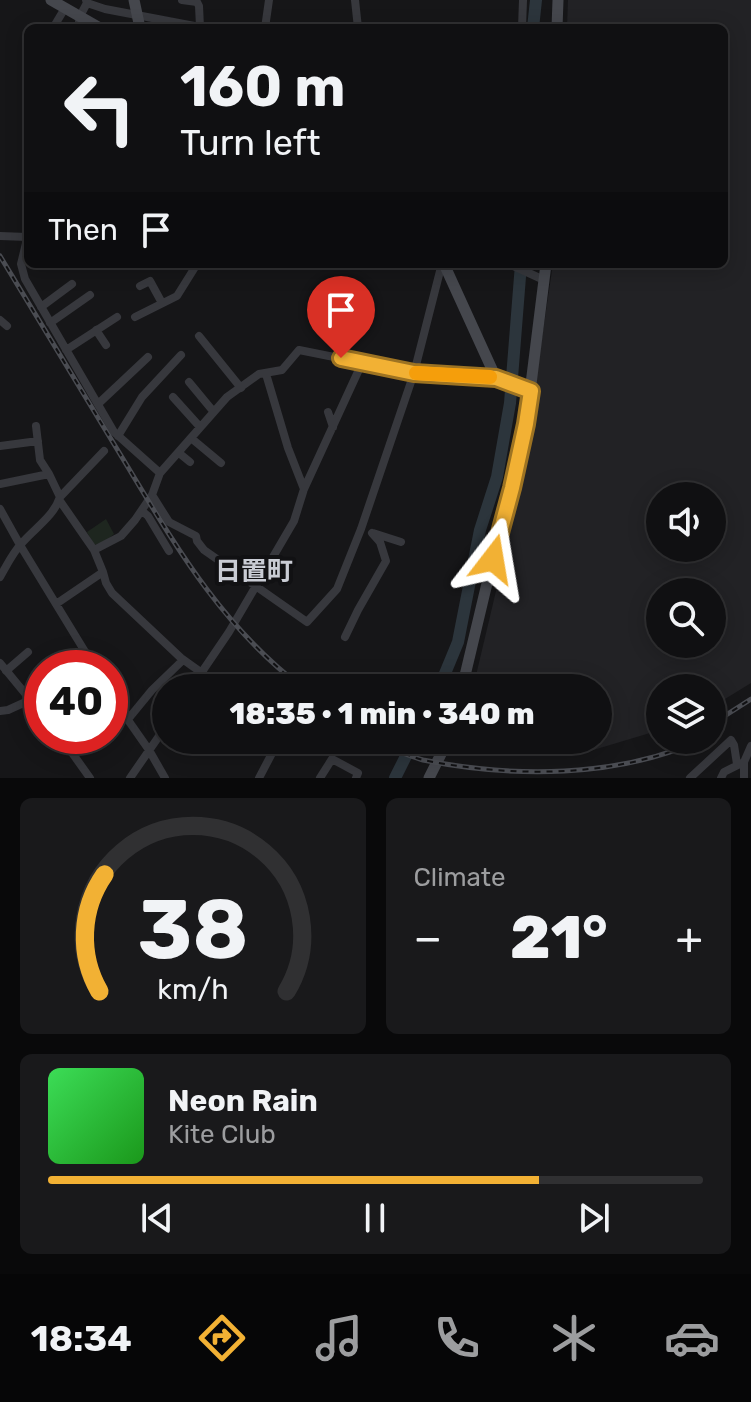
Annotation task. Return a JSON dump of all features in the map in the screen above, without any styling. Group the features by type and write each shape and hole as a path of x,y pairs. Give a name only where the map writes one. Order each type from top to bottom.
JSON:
{"street":[{"path":"51,0 79,22 86,1 175,24"},
{"path":"134,0 139,24"},
{"path":"182,0 197,2 201,24"},
{"path":"266,24 269,0"},
{"path":"355,0 358,24"},
{"path":"522,24 523,0"},
{"path":"557,24 558,0"},
{"path":"55,24 65,8"},
{"path":"0,236 24,236"},
{"path":"24,252 21,271 98,404 118,436 160,473"},
{"path":"135,317 177,296 194,268"},
{"path":"152,495 169,522 196,536 204,550 307,622 337,589 361,529 414,373 442,268"},
{"path":"446,268 500,379"},
{"path":"516,268 544,280"},
{"path":"465,674 526,424 526,390 546,268"},
{"path":"140,286 150,281 162,303"},
{"path":"41,307 72,284"},
{"path":"50,323 70,312 90,295"},
{"path":"66,350 115,321"},
{"path":"96,330 106,345"},
{"path":"199,336 241,388"},
{"path":"94,550 121,536 152,495 160,473 227,397 259,374 282,370 299,350 414,373 500,379 526,390"},
{"path":"118,436 142,397 181,355"},
{"path":"98,404 144,358"},
{"path":"36,426 40,460 60,499 94,550 112,593 201,673 294,521 304,489 362,363"},
{"path":"266,374 304,489"},
{"path":"189,382 213,411"},
{"path":"173,397 200,427"},
{"path":"328,412 333,427"},
{"path":"191,438 221,463"},
{"path":"0,446 38,441"},
{"path":"0,577 20,545 49,517 89,464 104,451"},
{"path":"179,453 190,462"},
{"path":"0,484 49,474"},
{"path":"142,511 169,551"},
{"path":"1,514 84,650"},
{"path":"361,529 401,542"},
{"path":"345,637 386,561 380,542 372,533"},
{"path":"56,604 103,572"},
{"path":"6,671 24,655"},
{"path":"165,778 128,720 152,690 183,660"},
{"path":"0,663 24,693"},
{"path":"0,711 24,703"},
{"path":"690,778 731,740 744,778"},
{"path":"130,778 152,746"},
{"path":"721,778 724,772 741,763 751,746"},
{"path":"73,754 90,778"},
{"path":"259,778 272,754"},
{"path":"429,778 440,754"},
{"path":"320,778 332,759 358,773 356,778"}],"shaded area":[{"path":"568,0 751,0 751,683 726,698 726,674 646,674 646,734 612,744 612,674 476,674 529,452 552,268 728,268 728,24 567,24"},
{"path":"106,519 114,534 94,545 87,532"}],"waterway":[{"path":"533,24 536,0"},
{"path":"445,674 458,642 480,530 497,477 510,403 521,268"},
{"path":"395,778 407,754"}],"railway":[{"path":"0,256 179,550 222,609 286,674"},
{"path":"726,715 751,699"},
{"path":"407,754 458,766 529,772 600,768 664,754"}],"slow traffic":[{"path":"416,373 490,377"}],"district":[{"name":"日置町","path":"254,571"}],"route":[{"path":"341,358 414,373 496,378 531,391 512,488 493,559"}]}
